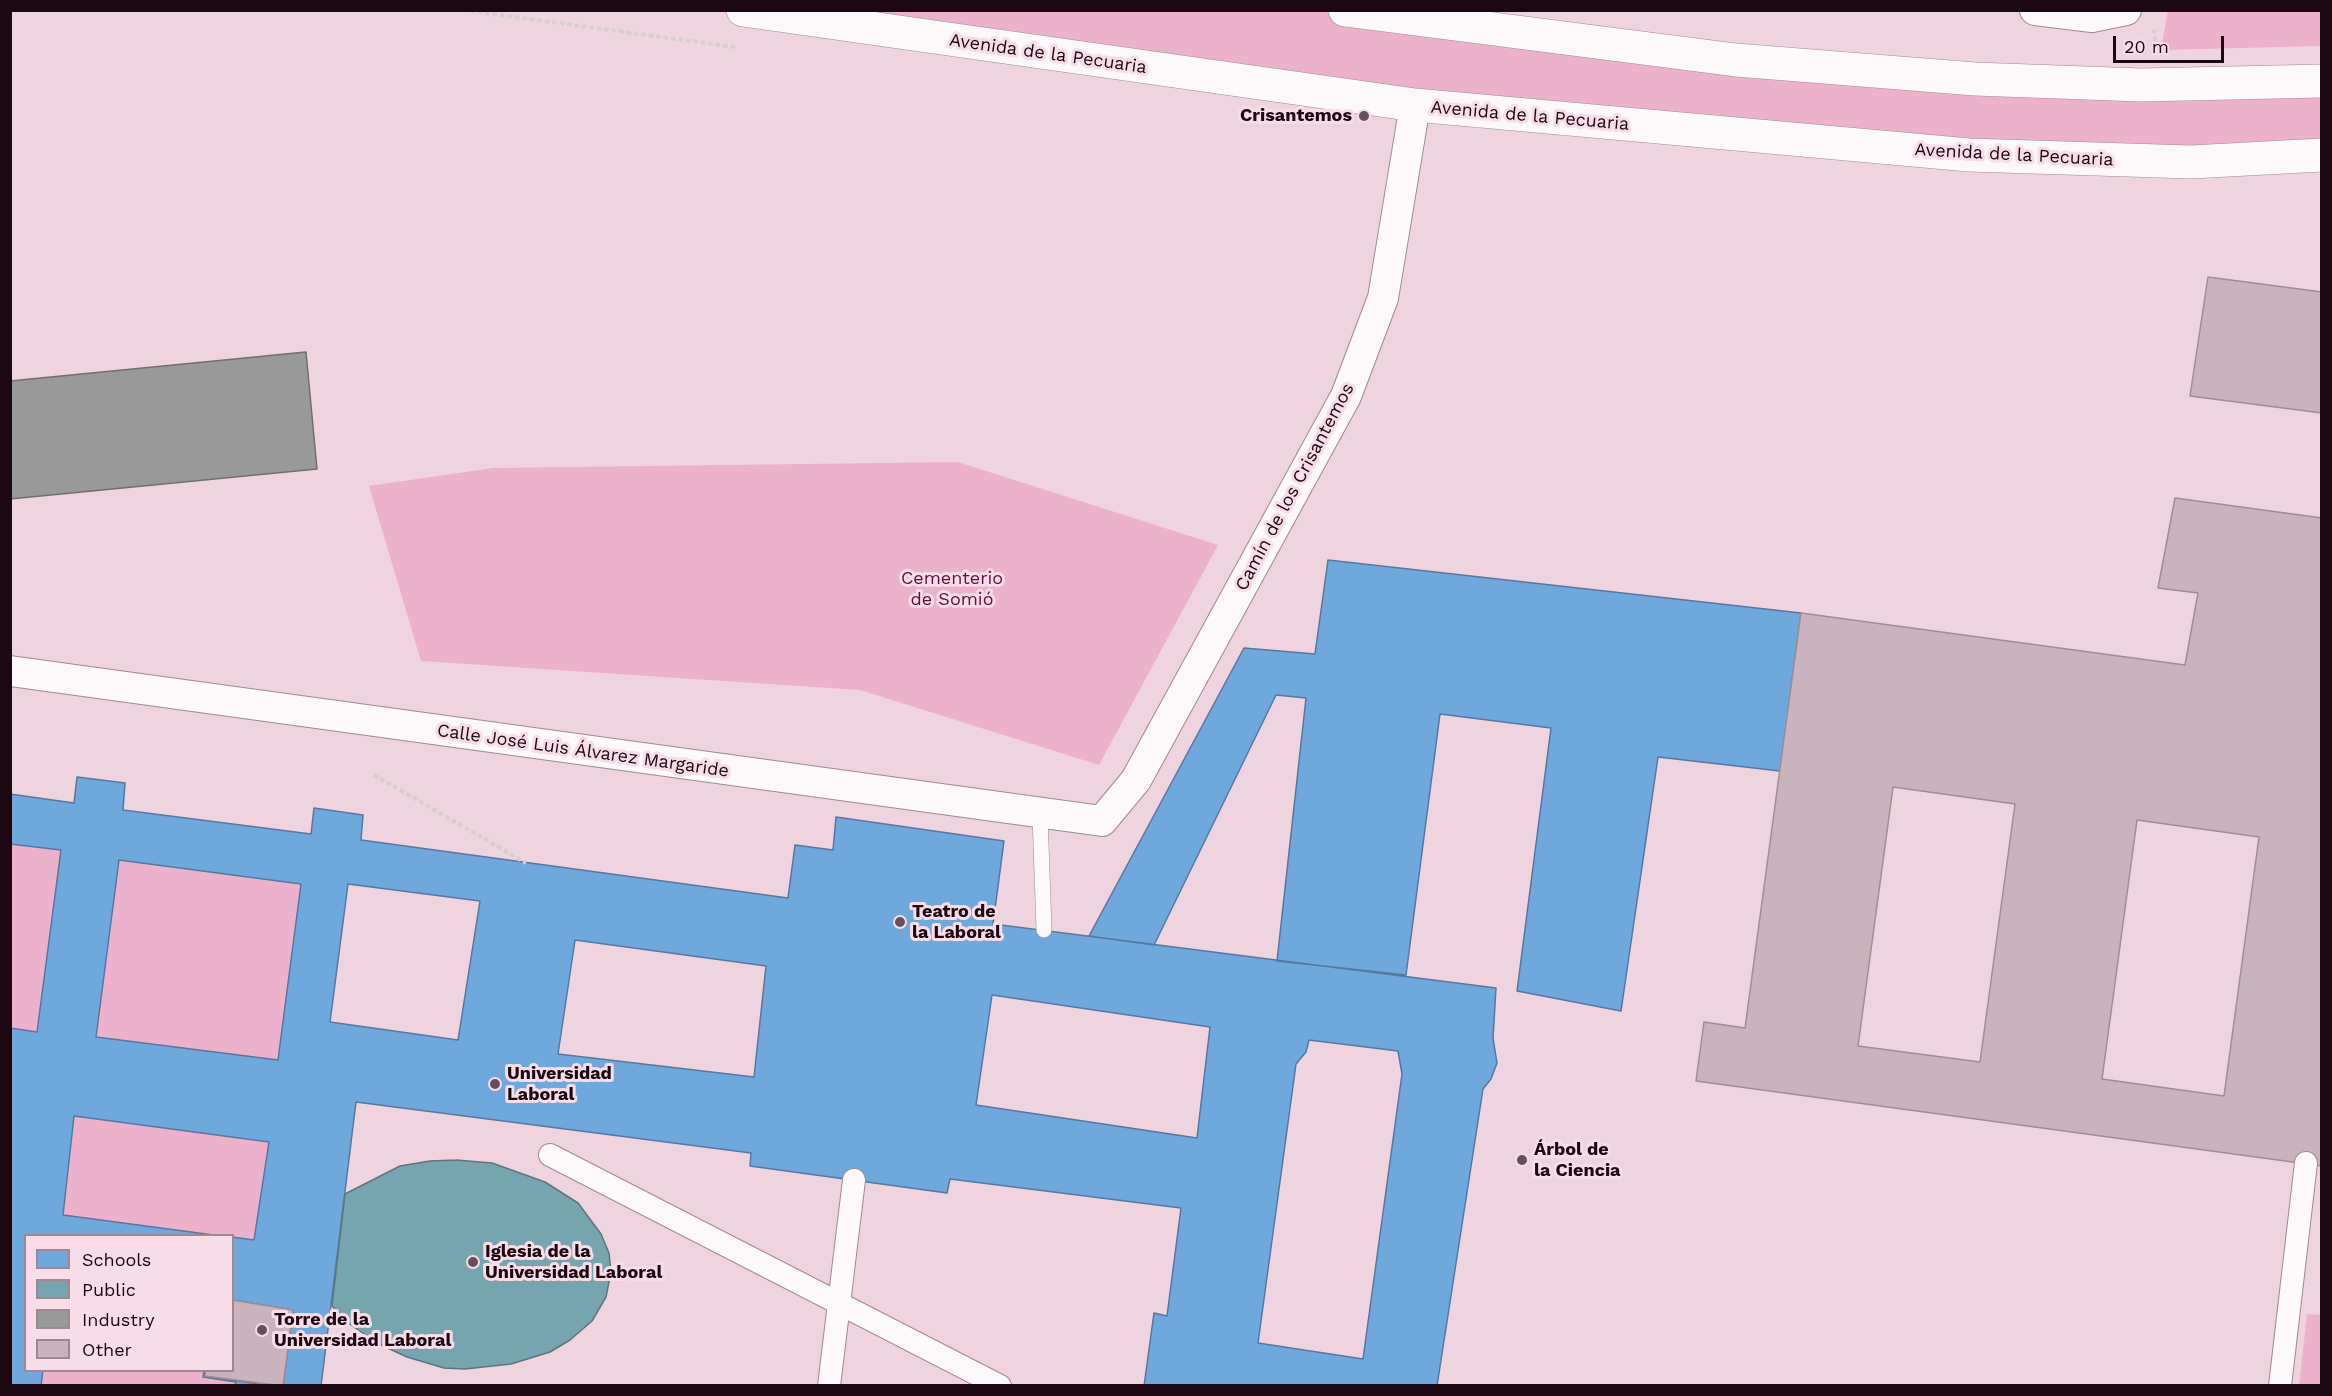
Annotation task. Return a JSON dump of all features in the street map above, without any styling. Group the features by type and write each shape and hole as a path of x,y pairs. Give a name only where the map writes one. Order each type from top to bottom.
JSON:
{"street":[{"name":"Avenida de la Pecuaria","path":"743,10 1415,105 1969,155 2191,162 2322,155"},
{"path":"1345,10 1435,17 1736,60 1975,79 2141,85 2322,81"},
{"path":"2035,10 2092,17 2126,10"},
{"name":"Camín de los Crisantemos","path":"1137,780 1346,396 1383,298 1415,105"},
{"name":"Calle José Luis Álvarez Margaride","path":"10,671 1040,815 1102,821 1137,780"},
{"path":"549,1155 1000,1386"},
{"path":"2280,1386 2306,1163"},
{"path":"829,1386 854,1180"}],"lane":[{"path":"1040,815 1044,930"}],"path":[{"path":"2153,22 2158,57"},
{"path":"374,775 526,863"}],"green space":[{"path":"1345,10 1736,60 2321,81 2321,155 1969,155 743,11"},
{"path":"2168,11 2321,11 2321,46 2161,50"},
{"name":"Cementerio de Somió","path":"958,462 1218,545 1099,765 860,690 421,661 369,486 493,468"},
{"path":"11,844 61,850 37,1032 11,1028"},
{"path":"119,860 301,884 278,1060 96,1037"},
{"path":"74,1116 269,1142 254,1240 234,1237 234,1234 208,1234 63,1215"},
{"path":"2307,1314 2321,1315 2321,1385 2299,1385"},
{"path":"43,1372 204,1372 204,1377 236,1382 235,1386 41,1386"}],"building: Schools":[{"path":"1328,560 1801,613 1780,771 1658,757 1621,1011 1517,991 1551,728 1440,714 1406,975 1277,961 1306,698 1276,695 1154,945 1089,936 1244,648 1315,654"},
{"name":"Universidad Laboral","path":"77,777 125,783 123,810 311,834 314,808 363,815 361,840 788,898 795,845 833,850 836,817 1004,841 993,924 1496,988 1493,1038 1497,1063 1491,1079 1483,1089 1437,1386 1144,1386 1154,1313 1167,1316 1181,1208 950,1179 947,1193 750,1166 751,1153 356,1102 321,1386 283,1386 293,1310 234,1300 234,1237 254,1240 269,1142 74,1116 63,1215 206,1234 24,1234 24,1372 43,1372 41,1386 10,1386 10,1028 37,1032 61,850 10,844 10,794 74,803","holes":["119,860 301,884 278,1060 96,1037","348,884 480,901 458,1040 330,1022","575,940 766,966 754,1077 558,1054","992,995 1210,1027 1197,1138 976,1105","1309,1040 1398,1051 1402,1074 1363,1359 1258,1343 1296,1064 1306,1052"]},
{"path":"204,1372 205,1376 272,1386 235,1386 236,1382 203,1377"}],"building: Public":[{"name":"Iglesia de la Universidad Laboral","path":"456,1160 492,1163 545,1182 578,1203 601,1234 609,1253 611,1272 606,1297 592,1321 570,1340 550,1352 511,1364 465,1369 444,1368 407,1357 379,1344 348,1323 332,1306 345,1194 400,1166"}],"building: Industry":[{"path":"306,352 317,469 10,499 10,381"}],"building: Other":[{"path":"2208,277 2322,292 2322,413 2190,396"},
{"path":"2175,498 2322,518 2322,1166 1696,1081 1704,1022 1745,1028 1801,613 2185,665 2198,593 2158,588","holes":["1893,787 2015,804 1980,1062 1858,1046","2137,820 2259,837 2224,1096 2102,1079"]},
{"name":"Torre de la Universidad Laboral","path":"234,1300 293,1310 283,1386 205,1376 206,1372 234,1372"}],"place":[{"name":"Crisantemos","path":"1364,116"},
{"name":"Teatro de la Laboral","path":"900,922"},
{"name":"Universidad Laboral","path":"495,1084"},
{"name":"Árbol de la Ciencia","path":"1522,1160"},
{"name":"Iglesia de la Universidad Laboral","path":"473,1262"},
{"name":"Torre de la Universidad Laboral","path":"262,1330"}]}
